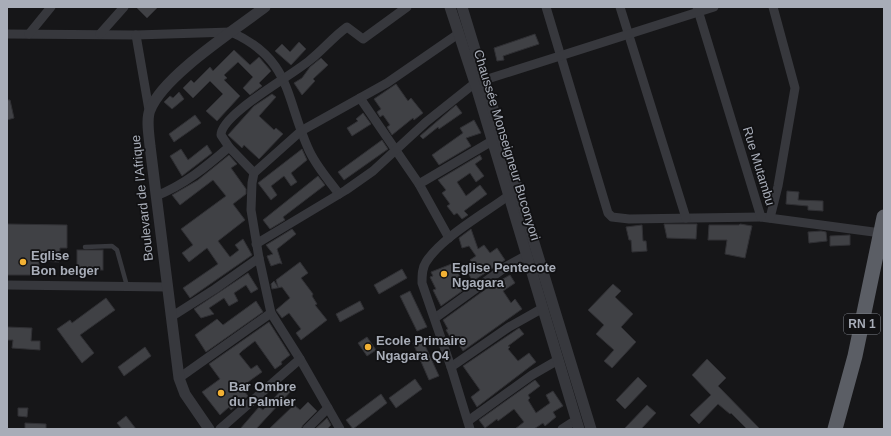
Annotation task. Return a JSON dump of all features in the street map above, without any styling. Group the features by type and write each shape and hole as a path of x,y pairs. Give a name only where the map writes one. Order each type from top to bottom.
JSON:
{"highway":[{"name":"RN 1","path":"835,429 855,356 884,217"}],"street":[{"path":"29,34 51,7"},
{"path":"100,34 124,7"},
{"path":"149,110 170,81 263,7"},
{"path":"254,173 229,147 221,135 224,126 254,99 310,60 347,27 363,39 407,7"},
{"name":"Chaussée Monseigneur Buconyori","path":"450,7 458,34 479,81 512,167 591,429"},
{"name":"Chaussée Monseigneur Buconyori","path":"462,7 492,141 578,424"},
{"path":"546,7 608,212 612,217 618,219 725,219 766,217 778,186 795,88 773,7"},
{"path":"620,7 686,218"},
{"path":"256,244 339,194 372,171 442,108 479,81 628,34 697,9 714,7"},
{"name":"Rue Mutambu","path":"697,9 766,217 881,233"},
{"path":"7,34 136,35 231,32 252,43 276,66 284,78 301,130 312,157 339,194"},
{"path":"340,429 300,359 271,313 256,244 251,210 254,173 301,130 408,70 458,34"},
{"path":"136,35 149,110"},
{"path":"360,98 419,184 449,238"},
{"name":"Boulevard de l'Afrique","path":"149,110 150,146 170,317 179,378 185,394 209,429"},
{"path":"419,184 492,141"},
{"path":"156,196 172,190 191,179 229,147"},
{"path":"508,196 449,238 426,262 422,273 422,283 435,318 469,425 532,375 558,360"},
{"path":"435,318 507,266 527,255"},
{"path":"170,317 215,289 259,258"},
{"path":"7,285 167,287"},
{"path":"451,367 509,327 543,308"},
{"path":"179,378 271,313"},
{"path":"220,429 300,359"},
{"path":"307,429 328,408"},
{"path":"562,429 578,424"}],"lane":[{"path":"85,247 112,246 117,250 127,286"}],"building":[{"path":"136,7 158,7 147,18"},
{"path":"535,34 539,44 503,56 504,60 497,61 494,48"},
{"path":"299,42 306,49 291,65 275,51 282,44 290,52"},
{"path":"234,50 250,65 259,57 271,71 259,83 262,86 250,95 243,88 253,77 238,62 224,75 227,78 224,80 240,96 217,121 206,111 223,94 210,81 193,98 183,88 191,80 194,83 210,67 213,71"},
{"path":"321,58 328,65 313,79 315,81 302,95 294,83 302,78 310,67"},
{"path":"396,84 408,101 411,98 423,113 414,120 413,118 392,135 387,127 390,125 383,115 380,117 377,112 381,109 374,99"},
{"path":"179,92 184,99 172,109 164,102 170,96 173,98"},
{"path":"272,94 276,97 259,116 274,130 276,128 283,134 259,159 244,145 242,148 228,135 254,106"},
{"path":"7,100 10,100 14,118 7,120"},
{"path":"456,105 462,113 439,129 438,127 423,139 420,136"},
{"path":"363,113 371,124 352,136 347,128 358,121 356,119"},
{"path":"195,115 201,123 174,142 169,134"},
{"path":"474,120 481,133 466,138 471,146 439,165 432,155 463,133 460,128"},
{"path":"382,140 388,149 344,180 338,172"},
{"path":"207,145 212,153 182,176 170,156 181,149 188,160"},
{"path":"302,149 307,160 291,173 297,182 291,186 284,176 271,186 277,195 271,200 258,183"},
{"path":"229,155 237,164 231,168 246,189 246,194 233,204 245,220 218,241 230,257 239,250 235,245 243,239 252,255 190,298 183,288 218,264 207,248 189,262 182,253 193,245 181,229 226,196 213,180 180,205 172,195 198,180"},
{"path":"480,155 482,159 475,164 484,176 476,182 470,173 457,182 466,196 480,185 487,194 464,211 468,215 462,219 457,213 454,215 447,206 450,204 442,193 446,190 438,180"},
{"path":"318,176 325,185 283,217 285,220 270,229 263,220"},
{"path":"787,191 799,192 798,200 823,201 823,211 808,210 808,206 786,204"},
{"name":"Eglise Bon belger","path":"7,224 67,225 67,248 60,248 59,262 39,261 39,275 7,275"},
{"path":"664,224 697,224 696,239 667,238"},
{"path":"740,224 752,226 745,258 725,254 727,240 708,240 709,225"},
{"path":"642,225 643,241 646,241 647,251 632,252 631,240 629,240 626,227"},
{"path":"292,229 296,234 277,249 282,264 280,263 271,266 267,256 273,254 266,245"},
{"path":"471,229 478,249 484,245 490,253 497,248 505,260 473,281 465,269 473,264 470,260 476,256 469,246 462,248 459,238"},
{"path":"808,232 826,232 827,241 809,243"},
{"path":"850,235 850,245 830,246 830,236"},
{"path":"77,250 103,250 103,270 77,270"},
{"path":"300,262 308,273 301,278 313,294 312,296 317,304 315,305 327,320 301,340 296,333 301,329 289,313 282,318 276,310 290,298 282,287 272,289 271,284 274,281 278,287 276,280"},
{"path":"454,263 465,289 441,306 433,290 436,289 430,277 433,276 431,272"},
{"path":"402,269 407,278 379,294 374,285"},
{"path":"248,273 258,289 251,293 246,285 234,293 238,301 229,306 224,298 209,308 214,314 201,318 194,309"},
{"path":"510,275 515,283 503,291 511,303 515,299 522,309 463,351 456,340 453,342 446,330 448,329 443,320 490,286"},
{"path":"613,284 621,291 615,297 633,314 621,327 636,342 612,368 604,361 614,350 596,334 604,325 588,310"},
{"path":"410,291 427,327 417,331 400,296"},
{"path":"106,298 115,310 80,335 94,353 82,363 57,329 70,320 72,323"},
{"path":"256,301 263,312 206,352 195,335 217,319 223,325"},
{"path":"360,301 364,309 340,322 336,314"},
{"path":"269,322 290,355 275,369 255,341 242,351 239,354 251,369 257,365 262,372 241,387 248,396 231,410 229,407 220,415 202,392 220,379 209,364"},
{"path":"7,327 32,328 31,341 40,341 40,350 12,348 13,340 7,340"},
{"path":"519,328 524,334 508,346 510,347 508,349 518,361 529,353 536,362 477,407 471,397 480,390 463,366"},
{"path":"367,337 376,350 367,356 358,343"},
{"path":"422,339 439,376 429,380 413,343"},
{"path":"145,347 151,356 124,376 118,367"},
{"path":"707,359 726,378 718,386 760,429 747,429 731,413 730,414 718,404 699,424 690,415 711,395 692,375"},
{"path":"638,377 647,386 625,409 616,400"},
{"path":"415,379 422,389 396,408 389,398"},
{"path":"535,380 540,386 528,395 530,398 528,400 536,413 550,403 546,395 553,391 563,406 553,412 556,417 545,426 543,423 534,429 515,429 524,422 514,409 498,421 497,419 485,428 479,420"},
{"path":"286,385 292,390 256,429 240,429 259,407 263,410"},
{"path":"381,394 387,403 353,429 346,420"},
{"path":"308,402 317,411 301,429 269,429 294,405 300,410"},
{"path":"647,405 656,413 641,429 624,429"},
{"path":"18,408 28,408 27,417 18,416"},
{"path":"126,416 136,429 122,429 117,423"},
{"path":"327,418 331,425 327,429 315,429"},
{"path":"25,423 46,424 46,429 25,429"}],"place":[{"name":"Eglise Bon belger","path":"23,262"},
{"name":"Eglise Pentecote Ngagara","path":"444,274"},
{"name":"Ecole Primaire Ngagara Q4","path":"368,347"},
{"name":"Bar Ombre du Palmier","path":"221,393"}]}
